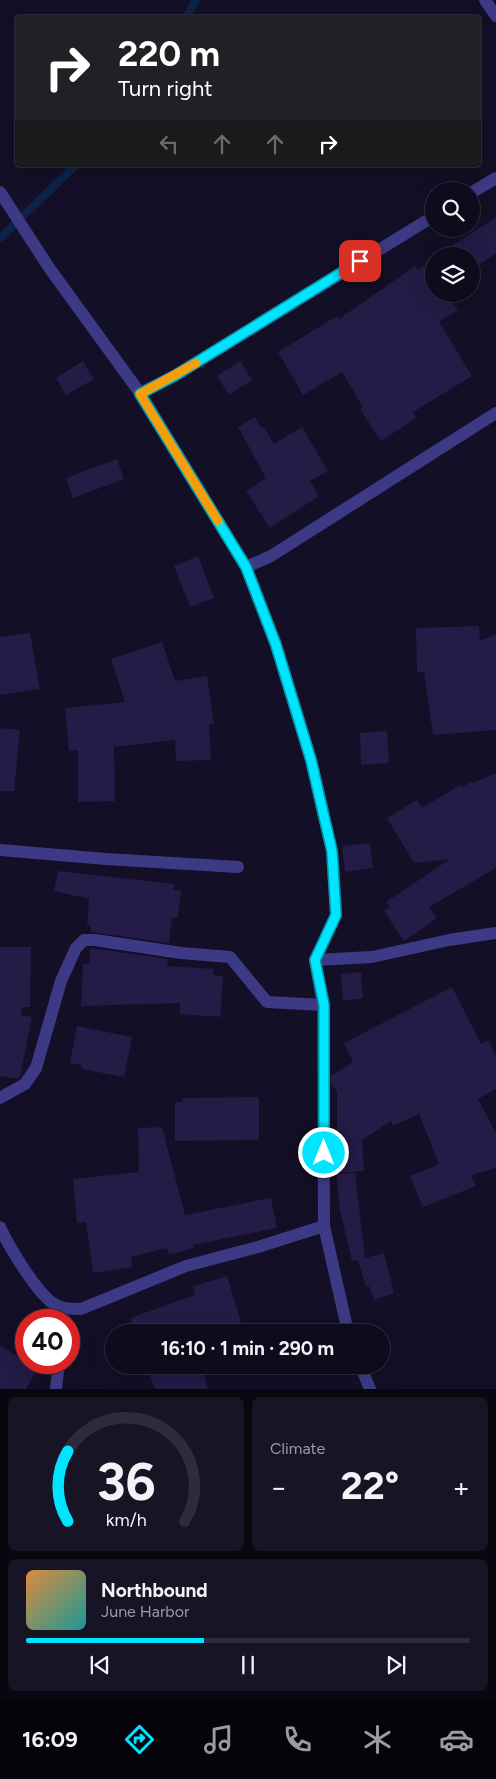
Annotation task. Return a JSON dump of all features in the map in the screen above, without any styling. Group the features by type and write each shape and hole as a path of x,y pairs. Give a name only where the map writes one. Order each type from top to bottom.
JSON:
{"street":[{"path":"484,0 496,16"},
{"path":"480,188 496,178"},
{"path":"0,192 50,268 140,394 246,567 276,645 308,751 332,851 336,915 315,960 324,1005 324,1226 346,1324"},
{"path":"140,394 176,375 425,222"},
{"path":"246,567 271,556 496,413"},
{"path":"0,850 238,867"},
{"path":"315,960 372,957 449,940 496,933"},
{"path":"0,1098 25,1084 36,1068 62,981 76,948 84,940 181,953 230,957 267,1002 324,1005"},
{"path":"80,1309 186,1266 258,1247 324,1226"},
{"path":"0,1227 33,1281 59,1309"},
{"path":"56,1389 58,1374"},
{"path":"364,1374 370,1389"}],"building":[{"path":"496,217 496,253 480,264 480,247 451,247 466,237 480,237 480,228"},
{"path":"425,265 425,302 452,302 458,310 439,322 472,376 413,412 416,418 381,441 360,409 363,407 342,372 303,395 278,352 337,316 339,319 415,266 418,270"},
{"path":"83,361 94,379 66,395 56,378"},
{"path":"240,361 252,380 229,395 217,376"},
{"path":"255,417 261,428 264,427 274,444 302,427 328,471 310,481 319,496 270,528 246,491 266,478 238,427"},
{"path":"117,459 124,479 73,498 66,478"},
{"path":"198,556 214,598 190,607 174,566"},
{"path":"479,626 480,641 496,634 496,730 433,735 424,672 417,672 416,628"},
{"path":"30,633 40,689 0,695 0,637"},
{"path":"162,642 175,681 207,676 214,724 209,725 211,760 176,761 175,740 114,747 115,801 78,802 78,750 69,751 65,708 125,702 111,659"},
{"path":"0,728 20,730 14,791 0,791"},
{"path":"387,731 389,763 361,765 360,733"},
{"path":"496,773 496,868 429,907 437,918 404,941 384,911 390,907 386,902 450,859 414,863 387,818 417,800 422,808 460,785 462,787"},
{"path":"370,843 373,868 345,872 342,846"},
{"path":"58,871 174,884 173,890 181,891 178,918 172,917 169,943 91,932 91,925 87,925 89,899 54,891"},
{"path":"0,947 31,947 30,1007 22,1007 21,1015 32,1017 20,1077 17,1079 0,1076"},
{"path":"90,948 168,959 167,966 214,969 213,975 223,976 220,1017 180,1014 180,1003 81,1006 83,964 89,964"},
{"path":"361,972 363,998 343,1001 341,974"},
{"path":"452,987 481,1044 488,1040 496,1056 496,1089 478,1099 496,1133 496,1168 471,1175 476,1186 423,1207 410,1176 439,1164 419,1114 393,1126 391,1121 362,1140 364,1171 337,1173 337,1092 331,1083 331,1076 353,1062 344,1043"},
{"path":"77,1026 132,1037 124,1077 82,1069 82,1065 70,1063"},
{"path":"259,1097 259,1140 175,1141 175,1102 183,1102 183,1098"},
{"path":"162,1127 185,1215 271,1198 277,1228 193,1245 194,1248 169,1255 167,1248 131,1257 132,1267 93,1273 86,1222 77,1223 73,1179 139,1172 138,1128"},
{"path":"355,1173 365,1258 384,1253 394,1293 374,1300 369,1286 366,1287 358,1260 352,1261 340,1210 336,1174"},
{"path":"227,1276 242,1324 132,1324 130,1318 195,1295 193,1286"},
{"path":"0,1346 15,1355 15,1374 35,1374 26,1389 0,1389"},
{"path":"149,1374 204,1374 208,1389 155,1389"}],"waterway":[{"path":"188,15 196,0"},
{"path":"0,238 74,167"}],"slow traffic":[{"path":"196,363 140,394 218,521"}],"route":[{"path":"324,1153 324,1005 315,960 336,915 332,851 311,760 276,645 246,567 140,394 176,375 360,261"}]}
